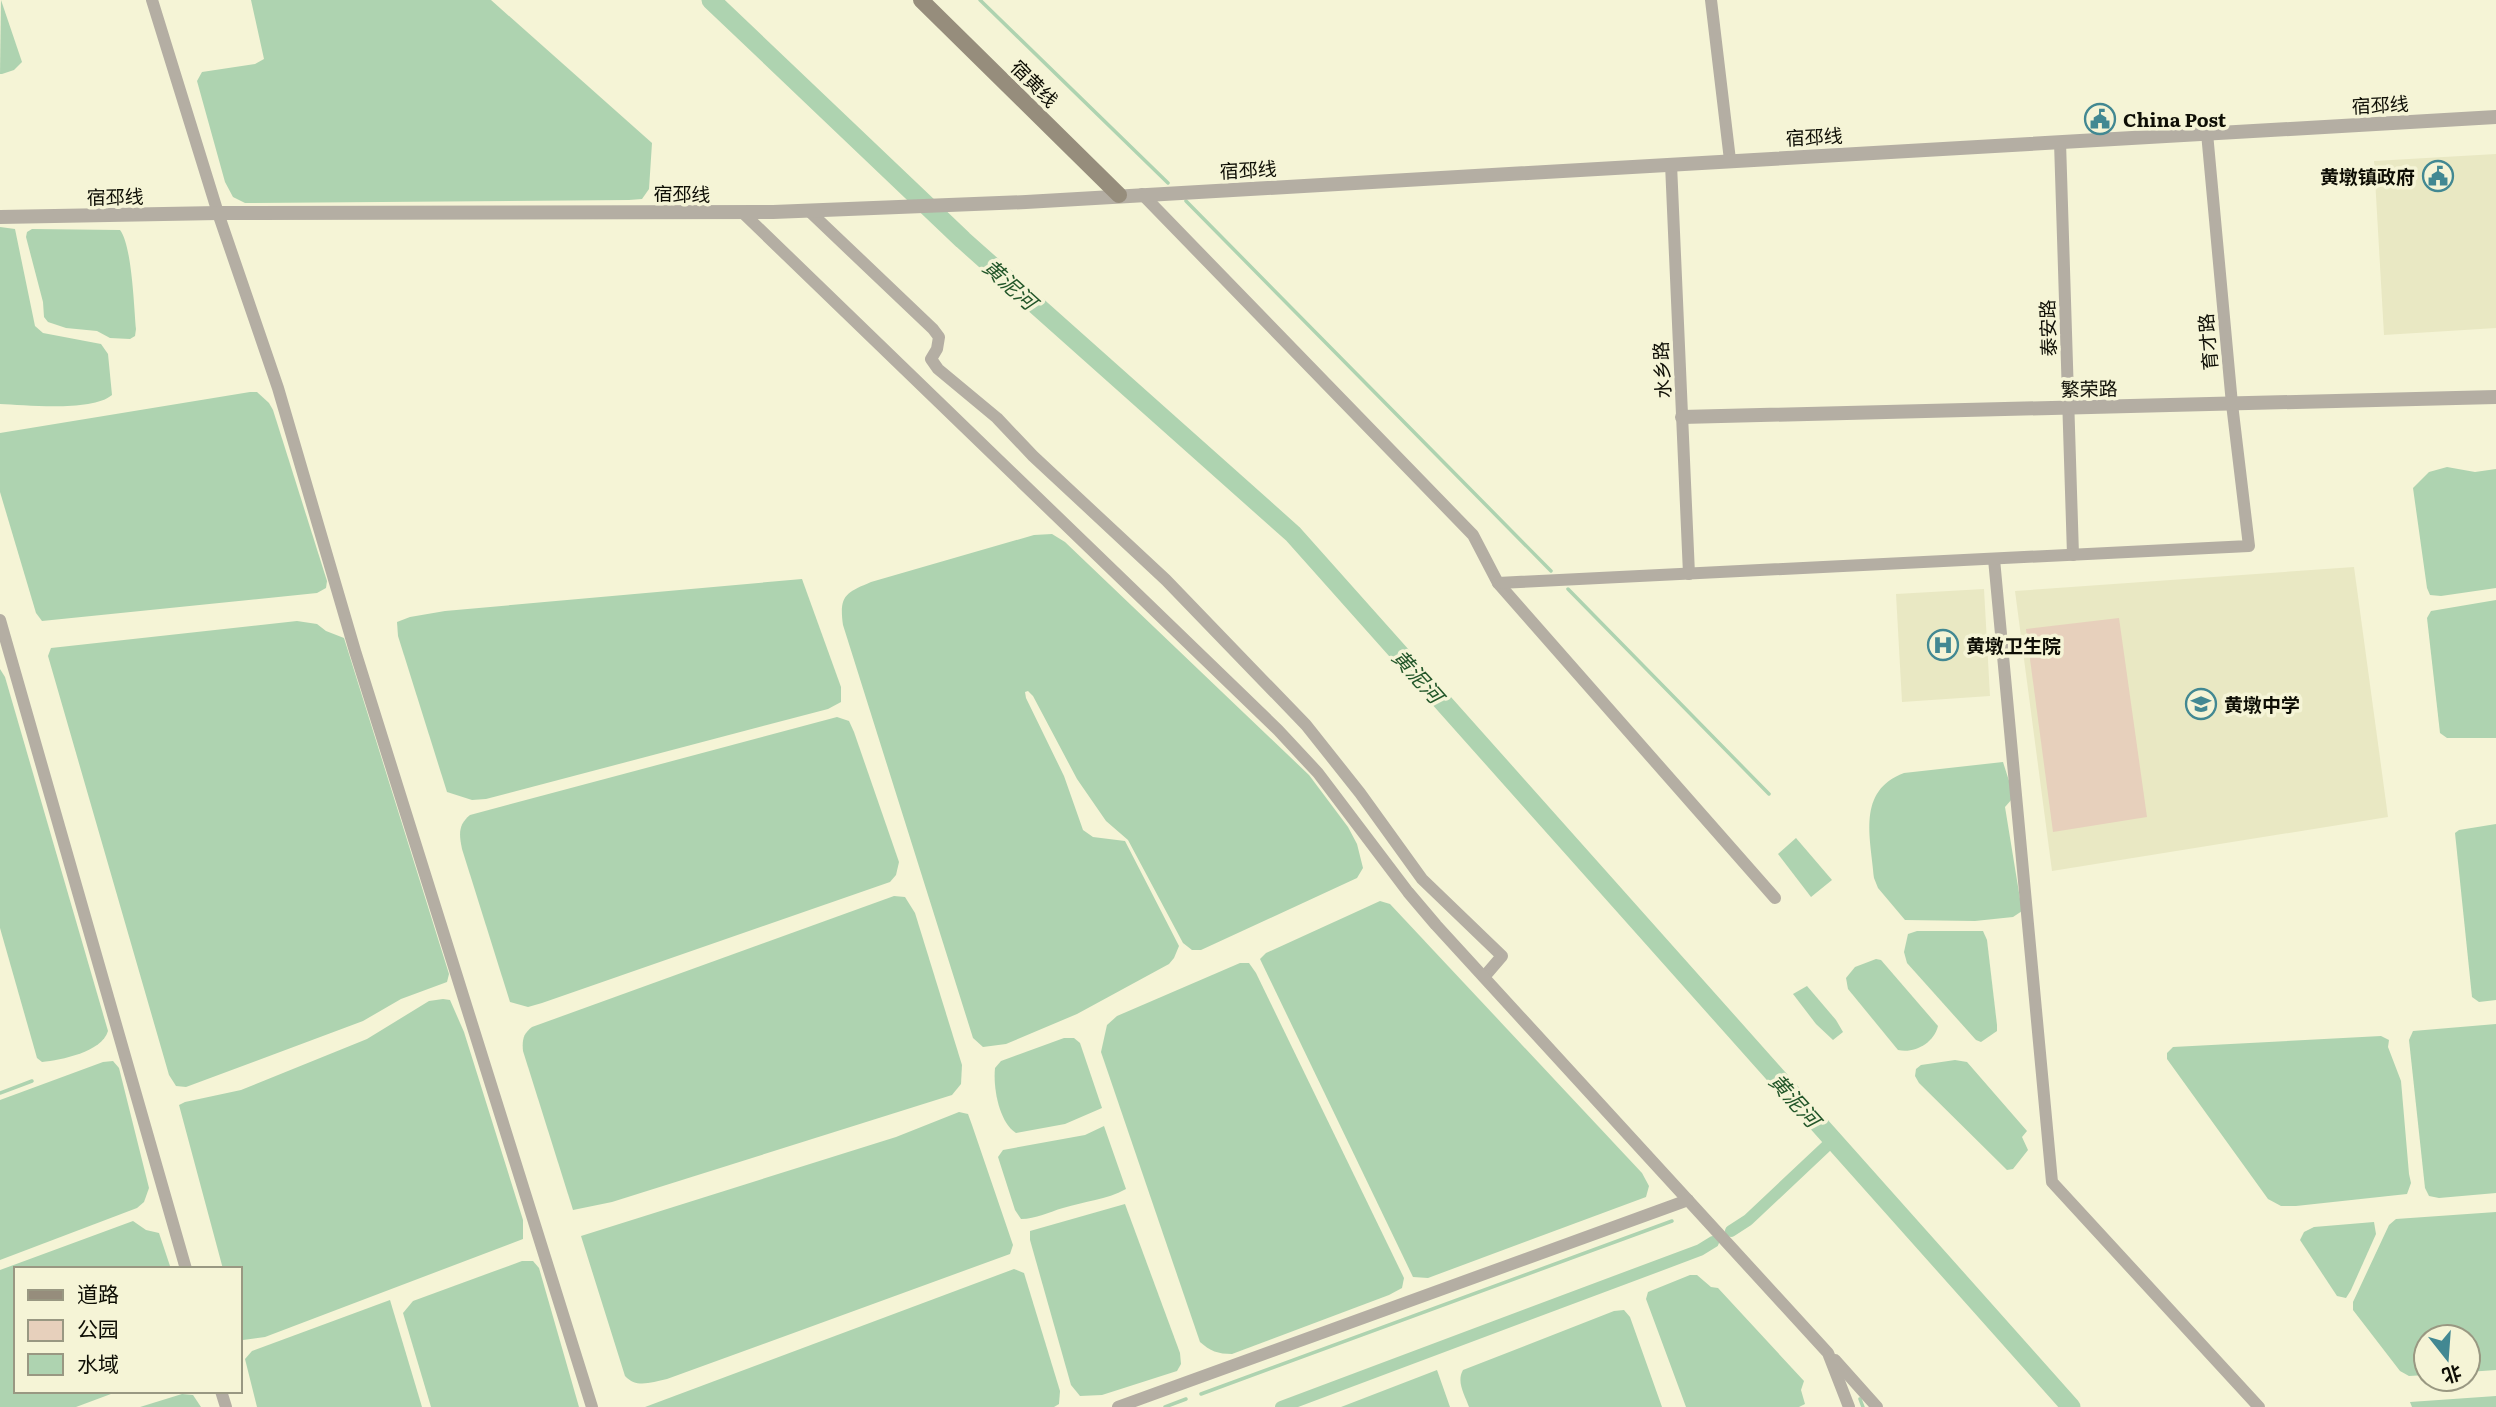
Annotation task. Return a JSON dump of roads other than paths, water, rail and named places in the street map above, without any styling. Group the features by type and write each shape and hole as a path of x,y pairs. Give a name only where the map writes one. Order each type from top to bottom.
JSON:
{"main road":[{"name":"宿黄线","path":"921,0 1119,195"}],"street":[{"path":"152,0 218,213 278,388 355,651 592,1407"},
{"path":"1711,0 1730,160"},
{"name":"宿邳线","path":"0,217 218,213 808,211 974,204 2496,117"},
{"name":"育才路","path":"2073,555 2249,546 2232,404 2207,133"},
{"name":"泰安路","path":"2060,142 2073,555"},
{"name":"水乡路","path":"1671,164 1689,574"},
{"path":"1142,194 1473,535 1498,583 1775,898"},
{"path":"808,211 933,329 939,337 937,349 931,359 938,369 997,418 1033,456 1166,580 1306,725 1360,793 1422,879 1502,956 1484,977"},
{"path":"742,212 1278,730 1318,773 1408,892 1877,1407"},
{"name":"繁荣路","path":"1682,417 2496,397"},
{"path":"1498,583 2073,555"},
{"path":"1994,559 2052,1182 2259,1407"},
{"path":"1,628 185,1267"},
{"path":"1408,892 1422,879"},
{"path":"1118,1407 1688,1200"},
{"path":"1828,1353 1849,1407"}],"water":[{"path":"1,0 22,62 14,70 0,74"},
{"path":"251,0 491,0 652,143 649,189 642,199 629,200 245,203 233,197 225,182 197,81 202,72 255,64 264,59"},
{"path":"0,227 15,229 35,326 43,333 101,344 108,354 112,395 90,404 75,406 0,404"},
{"path":"32,229 120,230 130,262 135,336 130,339 110,338 97,331 66,328 48,322 44,317 43,302 26,237 27,232"},
{"path":"257,392 273,410 327,581 326,588 317,593 42,621 36,613 0,492 0,433"},
{"path":"2447,467 2475,472 2496,469 2496,588 2441,596 2430,595 2427,588 2413,488 2429,472"},
{"path":"1052,534 1065,542 1309,775 1348,827 1357,844 1363,868 1357,878 1201,950 1192,950 1183,943 1128,840 1106,821 1077,779 1033,696 1028,691 1025,692 1064,776 1083,830 1093,837 1125,841 1179,946 1169,964 1077,1014 1006,1044 983,1047 973,1038 843,625 842,608 850,593 871,582 1034,535"},
{"path":"802,579 841,687 841,702 828,709 486,799 472,800 447,792 398,636 397,622 445,611"},
{"path":"2496,600 2496,738 2447,738 2440,733 2427,618 2431,611"},
{"path":"297,621 317,624 344,638 449,974 447,982 401,999 363,1021 186,1087 176,1086 169,1075 48,656 51,648"},
{"path":"0,669 5,677 108,1031 98,1044 89,1050 42,1062 37,1058 0,928"},
{"path":"837,717 849,721 854,732 899,862 896,875 890,882 542,1003 528,1007 510,1002 462,849 460,830 470,815"},
{"path":"2003,762 2012,799 2005,807 2022,911 2013,917 1975,921 1905,920 1878,888 1874,878 1870,817 1879,791 1889,781 1904,773"},
{"path":"2496,824 2496,1000 2479,1002 2472,997 2455,833"},
{"path":"1796,838 1832,880 1811,897 1778,854"},
{"path":"894,896 905,897 915,913 962,1065 961,1084 952,1095 612,1202 573,1210 523,1051 524,1038 532,1027"},
{"path":"1380,901 1390,904 1642,1173 1649,1186 1646,1197 1428,1278 1413,1277 1260,959 1266,953"},
{"path":"1917,931 1983,931 1987,940 1997,1031 1981,1042 1976,1040 1907,963 1904,952 1908,934"},
{"path":"1876,959 1881,960 1938,1026 1928,1042 1917,1049 1898,1050 1848,989 1846,978 1855,967"},
{"path":"1240,963 1249,963 1256,973 1404,1278 1402,1288 1389,1295 1232,1354 1214,1351 1200,1342 1101,1052 1107,1025 1117,1016"},
{"path":"1807,986 1843,1032 1833,1040 1816,1024 1793,994"},
{"path":"450,1000 464,1032 523,1220 523,1239 265,1337 243,1340 242,1267 222,1267 179,1105 241,1090 367,1039 429,1001"},
{"path":"2496,1024 2496,1193 2439,1198 2429,1196 2425,1188 2409,1040 2413,1031"},
{"path":"2381,1036 2389,1040 2388,1047 2401,1081 2411,1183 2407,1194 2296,1206 2281,1206 2268,1199 2167,1059 2167,1053 2173,1047"},
{"path":"1064,1038 1074,1038 1080,1043 1102,1108 1065,1124 1016,1133 1005,1121 998,1104 995,1068 1001,1061"},
{"path":"1955,1060 1967,1062 2027,1131 2022,1137 2028,1150 2013,1169 2007,1170 1915,1076 1916,1069 1921,1065"},
{"path":"113,1061 119,1068 149,1188 144,1202 137,1208 0,1260 0,1100 103,1062"},
{"path":"959,1112 968,1114 972,1125 1013,1245 1010,1254 667,1379 639,1383 625,1376 581,1236 896,1137"},
{"path":"1104,1126 1126,1189 1037,1217 1021,1219 1015,1210 998,1157 1003,1150 1085,1135"},
{"path":"1125,1204 1180,1353 1181,1364 1177,1371 1102,1395 1080,1396 1071,1385 1030,1240 1030,1231"},
{"path":"2496,1212 2496,1370 2482,1371 2482,1323 2412,1323 2412,1376 2409,1376 2400,1371 2353,1310 2353,1302 2389,1225 2396,1219"},
{"path":"133,1221 146,1230 159,1233 170,1267 14,1267 14,1393 114,1393 76,1407 0,1407 0,1270"},
{"path":"2374,1222 2376,1234 2351,1290 2346,1298 2337,1296 2300,1240 2304,1232 2314,1227"},
{"path":"522,1261 533,1261 539,1268 579,1407 431,1407 403,1313 413,1301"},
{"path":"1014,1269 1024,1273 1060,1391 1059,1404 1054,1407 645,1407"},
{"path":"1690,1275 1697,1275 1711,1287 1718,1288 1804,1381 1801,1390 1805,1404 1799,1407 1686,1407 1646,1299 1648,1292"},
{"path":"390,1300 422,1407 257,1407 245,1359 252,1351"},
{"path":"1624,1310 1630,1317 1662,1407 1469,1407 1461,1384 1463,1370 1614,1311"},
{"path":"1437,1370 1450,1407 1341,1407"},
{"path":"182,1394 193,1395 201,1407 140,1407"},
{"path":"2496,1396 2496,1407 2412,1407 2410,1402"}],"waterway":[{"name":"黄泥河","path":"711,0 963,240 1293,534 2071,1407"},
{"path":"980,0 1168,183"},
{"path":"1186,201 1551,571"},
{"path":"1568,589 1769,794"},
{"path":"0,1093 32,1081"},
{"path":"1731,1231 1748,1220 1833,1140"},
{"path":"1201,1394 1672,1221"},
{"path":"1281,1407 1700,1250 1713,1242"},
{"path":"1165,1407 1186,1399"},
{"path":"1860,1399 1863,1407"}],"place":[{"name":"China Post","path":"2100,119"},
{"name":"黄墩镇政府","path":"2438,176"},
{"name":"黄墩卫生院","path":"1943,645"},
{"name":"黄墩中学","path":"2201,704"}]}
